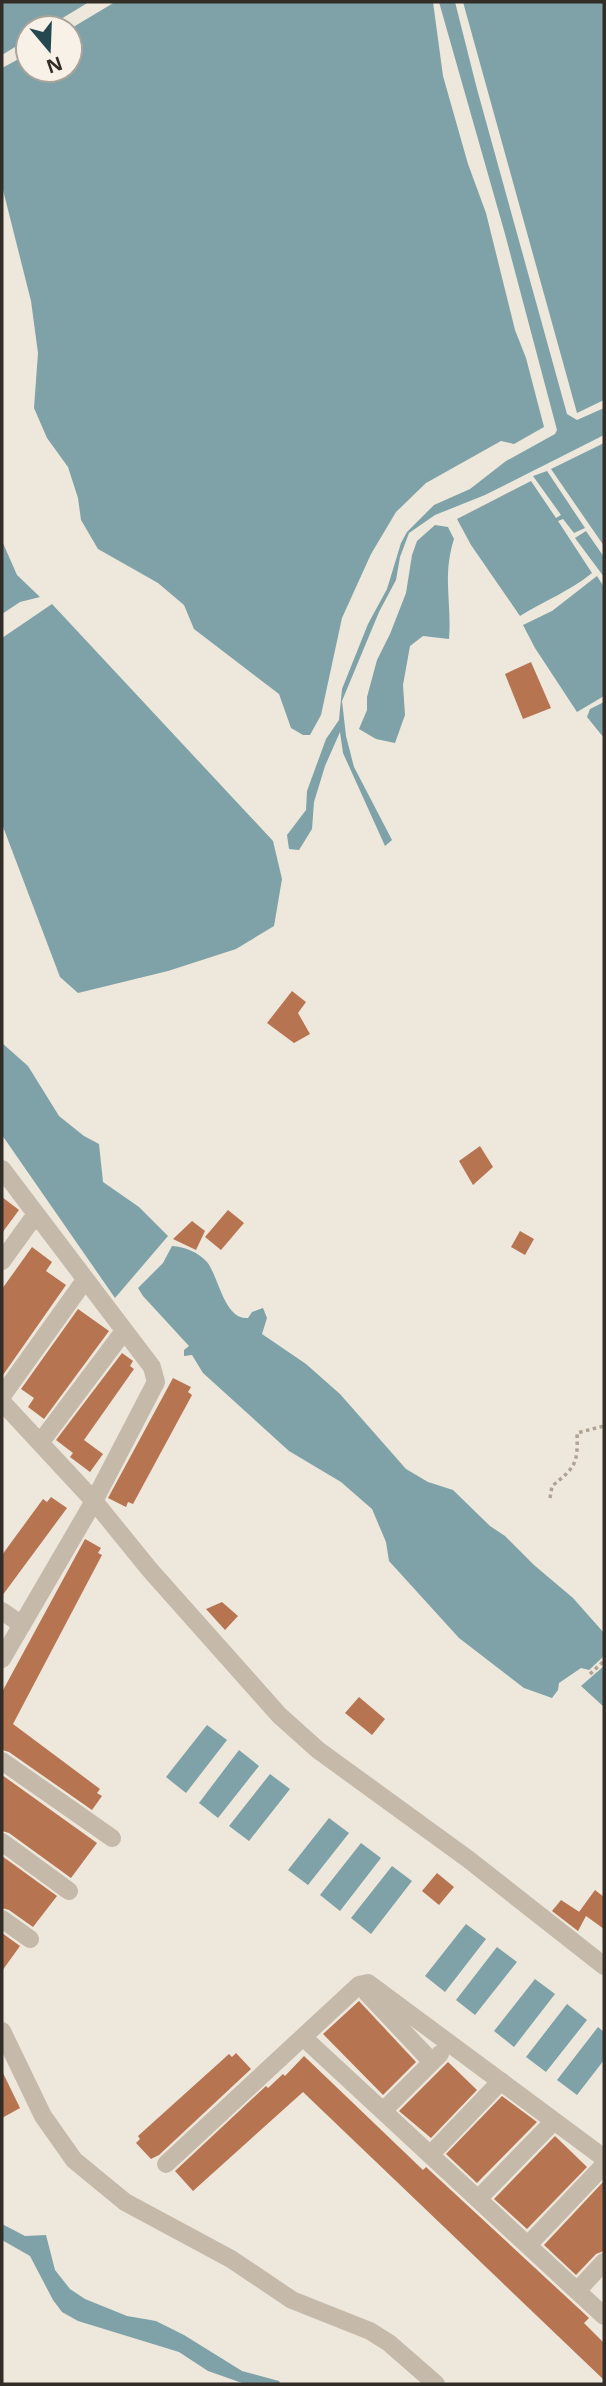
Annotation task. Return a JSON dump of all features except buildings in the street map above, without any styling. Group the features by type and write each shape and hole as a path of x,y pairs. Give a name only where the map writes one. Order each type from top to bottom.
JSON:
{"street":[{"path":"2,1169 152,1367 156,1382 94,1502 2,1659"},
{"path":"2,1261 36,1214"},
{"path":"2,1396 85,1280"},
{"path":"40,1443 124,1331"},
{"path":"2,1402 94,1502 279,1714 318,1750 468,1859 604,1966"},
{"path":"2,1611 22,1625"},
{"path":"2,1761 112,1838"},
{"path":"2,1842 69,1891"},
{"path":"2,1919 30,1939"},
{"path":"166,2164 359,1985 368,1983 604,2158"},
{"path":"359,1985 432,2062"},
{"path":"2,2032 43,2116 74,2160 125,2202 231,2259 292,2300 370,2331 389,2343 436,2384"},
{"path":"304,2038 604,2316"},
{"path":"383,2111 449,2043"},
{"path":"430,2155 501,2081"},
{"path":"478,2199 554,2121"},
{"path":"527,2245 604,2165"},
{"path":"577,2291 604,2262"}],"path":[{"path":"550,1498 552,1486 566,1475 578,1459 577,1433 604,1426"},
{"path":"590,1674 604,1661"}],"water":[{"path":"2,2 89,2 69,14 14,14 14,48 2,55"},
{"path":"115,2 433,2 443,76 468,164 486,213 515,330 526,358 544,427 514,444 501,441 426,483 396,512 371,554 342,618 321,715 310,735 303,735 291,728 279,694 194,629 184,605 158,583 98,549 81,520 78,498 68,467 47,438 34,408 38,353 31,301 2,186 2,68 14,62 14,84 84,84 84,21"},
{"path":"439,2 455,2 567,414 577,420 604,408 604,435 485,495 435,515 409,533 400,557 396,580 379,612 342,701 346,736 354,767 392,840 385,846 343,753 340,732 325,766 314,802 312,829 299,850 289,849 287,835 306,810 307,791 326,739 339,720 342,689 368,624 387,589 407,532 434,505 470,489 506,461 555,434 557,430"},
{"path":"463,2 604,2 604,400 577,413"},
{"path":"604,443 604,546 551,469"},
{"path":"547,471 585,528 574,533 563,519 558,521 592,573 566,591 520,616 471,545 457,519 531,481 556,518 561,515 533,476"},
{"path":"435,525 448,527 454,539 448,578 449,639 423,636 410,646 403,685 405,715 395,743 376,739 359,729 367,710 367,697 377,660 406,593 417,541"},
{"path":"586,531 604,557 604,577 575,538"},
{"path":"2,541 17,575 40,597 20,602 2,614"},
{"path":"597,576 604,587 604,696 577,712 523,625 552,611"},
{"path":"52,604 273,841 282,879 274,926 236,949 168,971 78,993 60,977 2,824 2,638"},
{"path":"604,702 604,738 587,717 590,709"},
{"path":"2,1043 28,1066 59,1116 99,1144 103,1182 139,1207 168,1236 115,1298 2,1135"},
{"path":"172,1246 200,1255 207,1262 228,1305 240,1317 248,1318 252,1312 263,1308 267,1318 262,1334 306,1364 340,1394 406,1469 428,1482 453,1490 573,1598 604,1633 604,1656 589,1670 581,1668 559,1683 552,1698 524,1688 459,1638 389,1561 386,1542 372,1509 341,1482 289,1451 203,1373 192,1355 184,1356 184,1350 189,1346 138,1288 163,1263"},
{"path":"604,1666 604,1707 581,1686"},
{"path":"207,1725 227,1740 186,1793 166,1777"},
{"path":"239,1750 259,1766 218,1818 199,1803"},
{"path":"270,1774 290,1789 249,1841 229,1826"},
{"path":"329,1818 349,1833 308,1885 288,1870"},
{"path":"361,1843 381,1858 340,1911 320,1895"},
{"path":"392,1866 412,1881 371,1934 351,1918"},
{"path":"466,1924 486,1939 445,1992 425,1976"},
{"path":"497,1947 517,1962 475,2015 456,2000"},
{"path":"535,1979 555,1994 514,2047 494,2031"},
{"path":"567,2004 587,2020 546,2072 526,2057"},
{"path":"598,2027 604,2032 604,2060 577,2095 557,2080"},
{"path":"2,2224 25,2236 46,2235 55,2270 70,2289 85,2299 127,2316 156,2321 242,2371 279,2381 281,2384 245,2384 208,2371 179,2352 78,2321 62,2312 30,2256 2,2240"}]}
